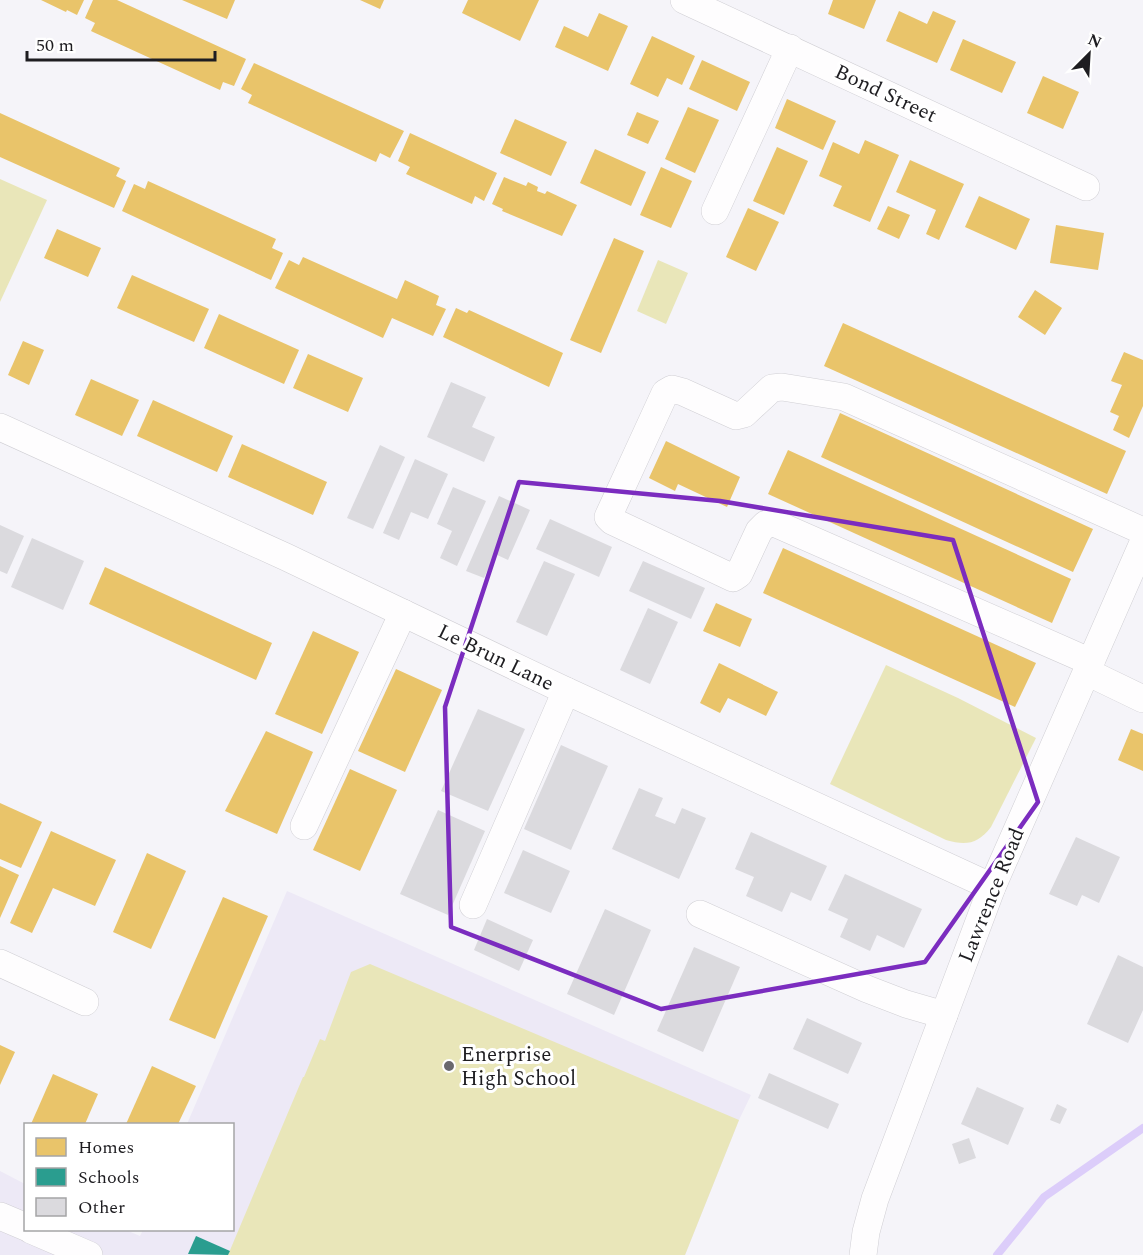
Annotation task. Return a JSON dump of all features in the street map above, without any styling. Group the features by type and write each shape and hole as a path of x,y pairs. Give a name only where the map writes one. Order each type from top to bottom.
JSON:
{"street":[{"name":"Bond Street","path":"684,0 1086,187"},
{"path":"715,211 790,48"},
{"path":"1143,531 844,397 782,387 772,388 744,414 736,416 683,392 672,389 665,393 609,517 612,521 733,578 739,574 759,531 766,524 774,523 1089,667 1143,699"},
{"name":"Le Brun Lane","path":"0,427 286,557 566,691 992,887"},
{"name":"Lawrence Road","path":"863,1255 866,1232 875,1199 992,887 1143,543"},
{"path":"304,826 403,613"},
{"path":"473,905 566,691"},
{"path":"700,914 867,989 944,1015"},
{"path":"0,963 85,1002"},
{"path":"0,1216 24,1226"},
{"path":"33,1231 89,1255"}],"highlighted area":[{"path":"519,482 720,501 953,540 1038,802 925,962 661,1009 451,927 445,707"}],"shaded area":[{"path":"0,179 47,200 0,302"},
{"path":"658,260 688,273 666,324 637,311"},
{"path":"886,665 958,698 1036,738 991,827 976,840 960,843 946,840 830,784"},
{"name":"Enerprise High School","path":"287,891 751,1095 685,1255 0,1255 0,1171 24,1183 24,1231 128,1231 140,1236 142,1231 234,1231 234,1123 187,1123"},
{"name":"Enerprise High School","path":"370,964 739,1120 685,1255 228,1255 320,1039 325,1041 351,972"}],"building: Homes":[{"path":"41,0 84,0 77,15"},
{"path":"93,0 117,0 246,59 234,86 223,82 220,90 91,31 95,23 85,18"},
{"path":"182,0 235,0 227,19"},
{"path":"360,0 384,0 380,9"},
{"path":"468,0 539,0 520,41 462,13"},
{"path":"833,0 876,0 864,29 828,14"},
{"path":"899,11 927,24 933,11 956,21 937,63 886,41"},
{"path":"599,13 628,26 608,71 555,47 564,26 588,37"},
{"path":"652,36 695,56 682,85 667,78 658,97 630,84"},
{"path":"963,39 1016,62 1002,93 950,70"},
{"path":"702,60 750,82 737,111 689,89"},
{"path":"254,63 404,131 390,158 380,153 376,162 248,103 252,95 241,89"},
{"path":"1043,76 1079,92 1063,129 1027,113"},
{"path":"787,99 836,121 823,150 775,128"},
{"path":"688,107 719,120 695,173 665,159"},
{"path":"637,112 659,121 648,144 627,135"},
{"path":"0,113 120,168 116,176 126,181 114,208 0,157"},
{"path":"515,119 567,142 551,176 500,153"},
{"path":"410,133 497,173 484,201 475,196 472,204 406,174 410,167 398,161"},
{"path":"865,140 899,155 870,222 833,206 842,186 819,176 833,142 859,154"},
{"path":"777,147 808,161 784,215 753,201"},
{"path":"595,149 646,172 631,206 580,183"},
{"path":"910,160 964,184 939,240 926,234 936,210 896,192"},
{"path":"661,167 692,181 671,228 640,215"},
{"path":"504,177 526,186 528,182 538,187 537,191 545,194 547,191 577,205 562,236 502,211 503,209 492,204"},
{"path":"148,181 276,239 272,248 283,253 271,280 122,211 134,184 145,189"},
{"path":"979,196 1030,219 1016,250 965,227"},
{"path":"888,206 910,215 899,239 877,229"},
{"path":"748,208 779,222 756,271 726,257"},
{"path":"1056,225 1104,233 1098,270 1050,263"},
{"path":"57,229 101,248 88,277 44,258"},
{"path":"614,238 644,251 601,353 570,340"},
{"path":"303,257 397,299 405,280 439,296 436,305 446,309 433,336 392,318 383,338 275,288 289,260 299,265"},
{"path":"132,275 209,309 194,342 117,308"},
{"path":"1035,290 1062,308 1045,335 1018,317"},
{"path":"456,308 467,313 469,310 563,353 549,387 443,337"},
{"path":"219,314 299,350 284,384 204,348"},
{"path":"843,323 1126,451 1107,494 824,366"},
{"path":"23,341 44,350 29,385 8,375"},
{"path":"1124,352 1143,360 1143,406 1129,438 1113,430 1119,416 1110,412 1122,385 1111,381"},
{"path":"308,354 363,378 348,412 293,388"},
{"path":"91,379 139,400 122,436 75,415"},
{"path":"153,400 233,436 217,472 137,436"},
{"path":"840,413 1093,529 1073,572 821,457"},
{"path":"666,441 740,477 727,507 678,484 675,491 649,478"},
{"path":"242,444 327,482 313,515 228,477"},
{"path":"788,450 1071,579 1052,623 768,494"},
{"path":"783,548 1036,663 1015,707 763,593"},
{"path":"105,567 272,643 256,680 89,604"},
{"path":"716,603 752,619 740,647 703,631"},
{"path":"313,631 359,652 322,734 275,714"},
{"path":"719,663 778,692 766,716 728,698 720,713 700,703"},
{"path":"396,669 442,690 405,772 358,751"},
{"path":"1131,729 1143,734 1143,771 1118,760"},
{"path":"266,731 313,752 277,834 225,811"},
{"path":"350,769 397,790 360,871 313,850"},
{"path":"0,803 42,822 21,868 0,859"},
{"path":"51,831 116,860 95,906 53,888 32,933 10,923"},
{"path":"147,853 186,871 151,949 113,932"},
{"path":"0,866 19,875 0,918"},
{"path":"223,897 268,916 215,1039 169,1020"},
{"path":"0,1045 15,1052 0,1085"},
{"path":"152,1066 196,1086 178,1123 126,1123"},
{"path":"53,1074 98,1094 85,1123 31,1123"}],"building: Schools":[{"path":"196,1236 230,1251 228,1255 188,1254"}],"building: Other":[{"path":"451,382 486,397 472,427 495,437 484,462 427,437"},
{"path":"380,445 405,457 373,529 347,518"},
{"path":"415,459 448,474 428,519 411,512 399,540 383,533"},
{"path":"453,487 486,501 457,566 440,558 452,531 437,524"},
{"path":"499,496 530,510 508,560 495,554 484,578 466,571"},
{"path":"550,519 612,547 599,577 536,549"},
{"path":"0,525 24,536 7,574 0,571"},
{"path":"32,538 84,561 63,610 11,587"},
{"path":"544,561 575,574 547,636 516,622"},
{"path":"643,561 705,588 691,619 629,591"},
{"path":"648,608 678,622 650,684 620,670"},
{"path":"478,709 525,729 488,811 441,791"},
{"path":"561,745 608,766 571,850 524,829"},
{"path":"639,788 663,798 655,816 675,824 682,808 706,818 679,879 612,849"},
{"path":"438,810 485,831 448,915 400,894"},
{"path":"751,832 827,866 811,901 791,892 782,912 746,896 754,877 735,869"},
{"path":"1076,837 1120,857 1099,903 1082,895 1077,906 1049,894"},
{"path":"523,850 570,871 551,913 504,893"},
{"path":"845,874 922,909 904,948 877,935 870,951 840,937 848,919 828,910"},
{"path":"605,909 651,930 614,1015 567,994"},
{"path":"487,919 533,940 519,971 474,950"},
{"path":"694,947 740,967 703,1052 657,1031"},
{"path":"1118,955 1143,967 1143,1010 1128,1043 1087,1024"},
{"path":"807,1018 862,1043 848,1074 793,1049"},
{"path":"769,1073 839,1104 828,1129 758,1098"},
{"path":"977,1087 1024,1108 1008,1145 961,1124"},
{"path":"1057,1104 1067,1109 1060,1124 1050,1120"},
{"path":"969,1138 976,1158 959,1164 952,1144"}],"waterway":[{"path":"997,1255 1044,1197 1143,1128"}],"place":[{"name":"Enerprise High School","path":"449,1066"}]}
